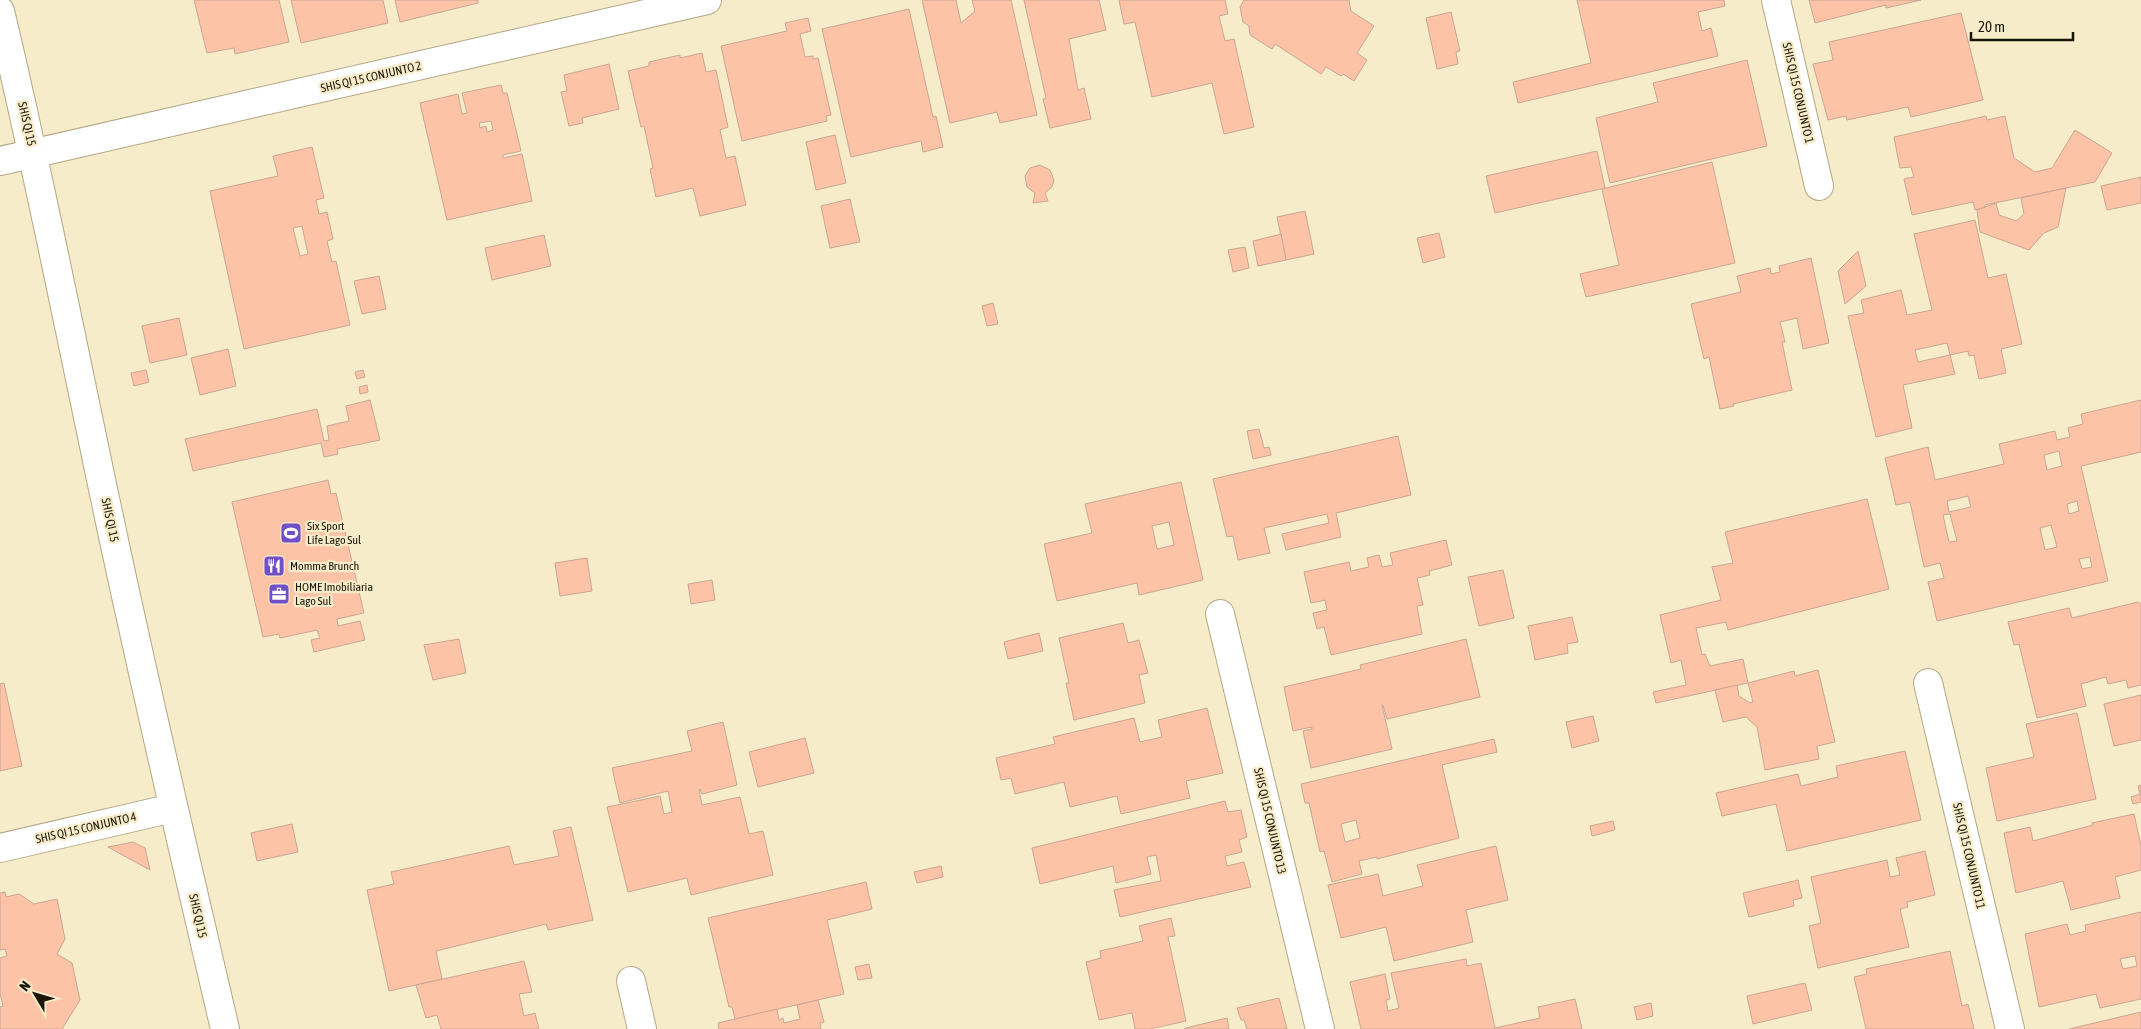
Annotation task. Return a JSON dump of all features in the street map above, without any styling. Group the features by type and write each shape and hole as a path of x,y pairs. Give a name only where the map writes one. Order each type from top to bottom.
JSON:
{"street":[{"name":"SHIS QI 15 CONJUNTO 2","path":"0,161 707,0"},
{"name":"SHIS QI 15 CONJUNTO 1","path":"1776,0 1819,186"},
{"name":"SHIS QI 15","path":"0,11 34,154 106,504 173,808 225,1029"},
{"name":"SHIS QI 15 CONJUNTO 13","path":"1220,614 1320,1029"},
{"name":"SHIS QI 15 CONJUNTO 11","path":"1928,683 2010,1029"},
{"name":"SHIS QI 15 CONJUNTO 4","path":"0,848 173,808"},
{"path":"631,981 642,1029"}],"building":[{"path":"194,0 279,0 289,42 235,54 234,48 207,53"},
{"path":"291,0 383,0 388,23 301,43"},
{"path":"395,0 478,0 478,3 400,22"},
{"path":"922,0 956,0 961,23 975,11 972,0 1011,0 1037,115 1000,123 997,112 950,123"},
{"path":"1024,0 1099,0 1106,30 1069,39 1078,90 1084,88 1091,119 1050,128 1043,99 1046,98"},
{"path":"1119,0 1225,0 1228,14 1219,16 1225,41 1234,39 1254,127 1224,134 1212,83 1152,97 1135,22 1124,24"},
{"path":"1244,0 1349,0 1351,11 1374,26 1357,53 1367,60 1354,81 1326,67 1321,74 1275,44 1272,49 1250,35 1249,26 1243,22 1240,7"},
{"path":"1577,0 1724,0 1725,6 1698,12 1702,31 1711,28 1718,56 1518,103 1513,82 1591,63"},
{"path":"1809,0 1921,0 1886,8 1886,5 1815,23"},
{"path":"909,9 933,117 936,116 943,147 923,152 921,141 851,157 822,29"},
{"path":"1451,12 1460,51 1456,52 1458,64 1437,69 1426,18"},
{"path":"1961,13 1983,100 1911,117 1908,107 1847,120 1846,116 1828,120 1813,64 1833,60 1829,42"},
{"path":"808,18 811,31 800,34 805,57 813,56 813,59 818,58 831,115 826,116 827,121 742,141 721,46 787,31 785,23"},
{"path":"702,53 706,72 716,70 728,127 720,130 726,158 735,156 746,205 700,216 693,188 656,197 650,169 653,168 644,126 641,127 628,71 649,66 649,62 680,55 680,58"},
{"path":"1747,60 1767,146 1610,183 1596,118 1658,102 1653,83"},
{"path":"609,64 619,109 582,118 583,123 569,126 561,92 567,91 564,75"},
{"path":"501,85 503,93 507,93 521,151 503,155 503,158 522,154 532,201 447,220 420,103 458,94 462,114 467,113 462,93","holes":["491,121 493,130 487,132 486,126 480,128 479,123"]},
{"path":"1986,116 1987,120 2005,116 2014,158 2035,172 2052,168 2075,130 2112,153 2095,182 1985,205 1985,208 1975,210 1973,202 1912,215 1904,179 1914,177 1911,167 1900,168 1894,137"},
{"path":"835,135 846,183 816,190 806,142"},
{"path":"312,147 324,198 316,200 319,214 327,212 333,239 327,241 332,262 336,261 350,325 244,349 210,191 278,176 273,156","holes":["302,226 308,254 300,256 293,228"]},
{"path":"1597,151 1605,188 1495,213 1486,176"},
{"path":"1712,162 1735,263 1586,297 1580,274 1619,265 1602,189"},
{"path":"1040,165 1050,170 1054,180 1052,187 1045,193 1048,201 1033,203 1035,193 1027,187 1025,176 1030,168"},
{"path":"2141,177 2141,203 2107,210 2101,186"},
{"path":"2066,188 2058,227 2044,233 2029,250 1980,232 1977,210 1996,203 1999,215 2016,221 2024,214 2021,198"},
{"path":"850,199 860,242 830,248 821,206"},
{"path":"1305,211 1314,254 1286,260 1277,217"},
{"path":"1975,220 1988,278 2006,274 2022,344 2001,349 2006,373 1979,379 1974,355 1969,356 1968,351 1950,355 1955,374 1903,385 1912,428 1876,437 1848,316 1864,313 1861,300 1901,290 1907,315 1932,310 1914,234","holes":["1947,343 1950,355 1918,362 1915,350"]},
{"path":"1439,233 1445,257 1423,263 1417,238"},
{"path":"1281,234 1286,260 1258,266 1253,241"},
{"path":"544,235 551,266 492,280 485,248"},
{"path":"1245,247 1249,268 1233,272 1228,250"},
{"path":"1858,251 1866,286 1845,304 1838,271"},
{"path":"1811,258 1829,343 1803,349 1797,318 1780,322 1785,342 1782,342 1792,390 1733,404 1734,406 1720,409 1709,357 1704,359 1691,304 1741,292 1737,276 1770,268 1771,274 1780,272 1779,266"},
{"path":"379,276 386,309 362,314 354,281"},
{"path":"993,303 998,324 987,326 982,306"},
{"path":"179,318 187,355 150,363 142,326"},
{"path":"228,349 236,386 200,395 191,358"},
{"path":"146,370 149,382 134,386 131,373"},
{"path":"363,370 365,377 357,379 355,372"},
{"path":"367,385 368,392 360,394 359,387"},
{"path":"370,400 380,440 337,449 338,454 324,457 321,443 193,471 185,439 317,409 324,441 329,440 327,426 349,421 346,406"},
{"path":"2141,400 2141,452 2081,466 2108,581 1937,621 1928,582 1944,578 1940,563 1924,567 1910,502 1896,505 1885,458 1928,447 1935,480 2004,464 1999,444 2055,431 2057,440 2070,437 2068,428 2083,424 2081,414","holes":["2059,451 2062,466 2047,470 2044,455","1968,496 1971,507 1949,512 1947,501","2077,501 2079,511 2069,514 2067,504","1950,514 1957,541 1949,542 1943,515","2051,525 2057,547 2045,550 2040,528","2090,557 2092,567 2082,569 2079,559"]},
{"path":"1259,429 1264,448 1269,447 1271,455 1253,459 1247,431"},
{"path":"1398,436 1411,495 1336,513 1341,537 1286,550 1282,534 1329,523 1327,514 1264,528 1270,553 1238,560 1233,536 1227,537 1213,479"},
{"path":"328,480 331,494 336,493 364,613 337,619 338,626 360,621 365,640 314,652 311,640 320,638 317,630 280,638 279,634 263,637 232,502"},
{"path":"1181,482 1203,580 1139,595 1137,583 1057,601 1044,544 1092,533 1085,504","holes":["1169,522 1174,545 1157,549 1152,526"]},
{"path":"1867,499 1889,589 1728,630 1726,622 1696,628 1702,655 1705,654 1710,666 1743,659 1748,683 1656,703 1653,692 1686,685 1681,660 1671,663 1660,615 1721,600 1712,567 1733,563 1725,532"},
{"path":"1446,540 1452,565 1429,571 1430,575 1417,578 1423,605 1417,606 1422,634 1331,655 1324,627 1317,629 1313,613 1327,610 1325,600 1311,603 1304,572 1349,562 1351,571 1369,567 1367,558 1379,555 1382,567 1393,565 1390,553"},
{"path":"587,558 592,591 560,596 555,563"},
{"path":"1503,570 1514,618 1479,626 1468,577"},
{"path":"712,580 715,600 691,604 688,584"},
{"path":"2138,602 2141,604 2141,685 2128,688 2126,680 2108,684 2106,677 2081,684 2086,706 2037,718 2019,644 2014,645 2008,622 2069,608 2072,618"},
{"path":"1572,617 1578,642 1567,644 1568,653 1535,660 1528,626"},
{"path":"1123,623 1128,643 1139,640 1148,673 1139,675 1145,703 1074,720 1066,683 1069,683 1059,638"},
{"path":"1039,633 1043,651 1008,659 1004,642"},
{"path":"459,639 466,673 433,680 424,645"},
{"path":"1466,639 1480,697 1387,719 1382,705 1392,749 1311,768 1303,731 1312,729 1312,727 1293,731 1284,687 1361,669 1360,665"},
{"path":"1818,670 1835,742 1817,746 1819,759 1765,770 1757,727 1746,717 1723,722 1715,690 1737,685 1739,696 1750,703 1753,702 1748,683 1794,671 1795,676"},
{"path":"4,683 22,766 0,771 0,684"},
{"path":"2141,695 2141,740 2114,746 2104,704"},
{"path":"1207,708 1223,773 1186,781 1190,798 1121,814 1117,796 1070,807 1064,782 1015,794 1011,778 1001,780 996,758 1055,744 1053,737 1134,718 1140,742 1162,737 1158,720"},
{"path":"2077,713 2096,799 1997,821 1986,768 2034,757 2026,724"},
{"path":"1593,716 1599,741 1572,748 1566,722"},
{"path":"723,722 737,785 702,794 700,789 702,805 740,797 749,834 763,831 773,875 691,895 687,878 628,892 607,807 660,796 664,814 672,812 668,791 620,803 612,768 692,751 687,731"},
{"path":"805,738 814,773 758,787 749,752"},
{"path":"1494,739 1497,752 1442,765 1459,838 1377,859 1377,857 1359,861 1362,874 1332,882 1324,851 1320,852 1309,803 1305,803 1301,784","holes":["1356,820 1360,838 1345,842 1341,824"]},
{"path":"1905,751 1921,820 1787,851 1776,804 1722,816 1716,793 1798,774 1801,786 1838,777 1836,766"},
{"path":"2141,785 2141,802 2133,804 2131,797 2140,794 2138,786"},
{"path":"1225,801 1228,812 1241,810 1247,837 1239,840 1242,852 1225,856 1227,866 1244,862 1251,887 1120,917 1114,890 1161,881 1156,855 1147,857 1151,874 1116,883 1113,866 1040,884 1032,848"},
{"path":"2134,814 2141,846 2141,870 2115,877 2120,898 2071,910 2063,881 2016,893 2004,833 2030,827 2033,841 2093,825 2092,823"},
{"path":"1613,821 1615,830 1592,836 1590,826"},
{"path":"292,824 298,852 257,861 251,833"},
{"path":"571,827 593,920 548,930 546,924 436,951 442,979 389,991 367,890 394,884 391,872 509,846 514,865 559,856 553,831"},
{"path":"133,842 145,848 150,870 108,847"},
{"path":"1496,846 1508,900 1466,910 1473,942 1394,961 1386,927 1341,938 1328,885 1378,874 1383,896 1423,886 1417,865"},
{"path":"1925,851 1935,895 1907,902 1908,907 1900,909 1909,947 1818,968 1809,926 1821,923 1811,877 1887,860 1890,877 1900,875 1896,858"},
{"path":"941,866 943,877 917,883 914,872"},
{"path":"1798,880 1802,898 1793,900 1794,906 1749,917 1743,893"},
{"path":"866,882 872,909 827,920 844,994 735,1019 732,1007 729,1007 708,918"},
{"path":"5,892 6,897 19,894 34,904 57,899 65,939 57,954 72,963 80,1000 62,1029 0,1029 0,1007 3,1006 0,993 0,958 7,956 5,949 0,950 0,893"},
{"path":"2141,912 2141,999 2100,1008 2096,994 2039,1007 2025,934 2067,924 2070,935 2086,931 2085,925","holes":["2135,956 2137,966 2123,969 2120,959"]},
{"path":"1171,918 1175,936 1168,937 1186,1021 1150,1029 1135,1029 1132,1013 1099,1020 1086,962 1101,958 1100,951 1143,941 1139,926"},
{"path":"1950,951 1962,1006 1968,1004 1974,1029 1866,1029 1854,977 1867,974 1866,969"},
{"path":"1466,959 1467,966 1481,963 1495,1028 1540,1018 1538,1007 1575,999 1582,1029 1361,1029 1350,982 1385,974 1390,999 1386,1000 1388,1011 1399,1008 1391,973"},
{"path":"524,961 532,992 519,994 524,1016 535,1013 539,1029 441,1029 437,1015 426,1018 416,985"},
{"path":"869,964 872,978 858,980 855,967"},
{"path":"1805,983 1812,1010 1753,1024 1747,996"},
{"path":"1279,998 1287,1029 1247,1029 1244,1020 1241,1020 1237,1008"},
{"path":"818,1000 824,1022 820,1023 821,1029 719,1029 718,1023 777,1009 779,1020 783,1018 784,1023 800,1019 797,1005"},
{"path":"1651,1003 1653,1016 1637,1020 1634,1007"},
{"path":"2141,1012 2141,1029 2069,1029"},
{"path":"1227,1018 1229,1029 1184,1029 1186,1028"}],"place":[{"name":"Six Sport Life Lago Sul","path":"291,533"},
{"name":"Momma Brunch","path":"274,566"},
{"name":"HOME Imobiliaria Lago Sul","path":"279,594"}]}
